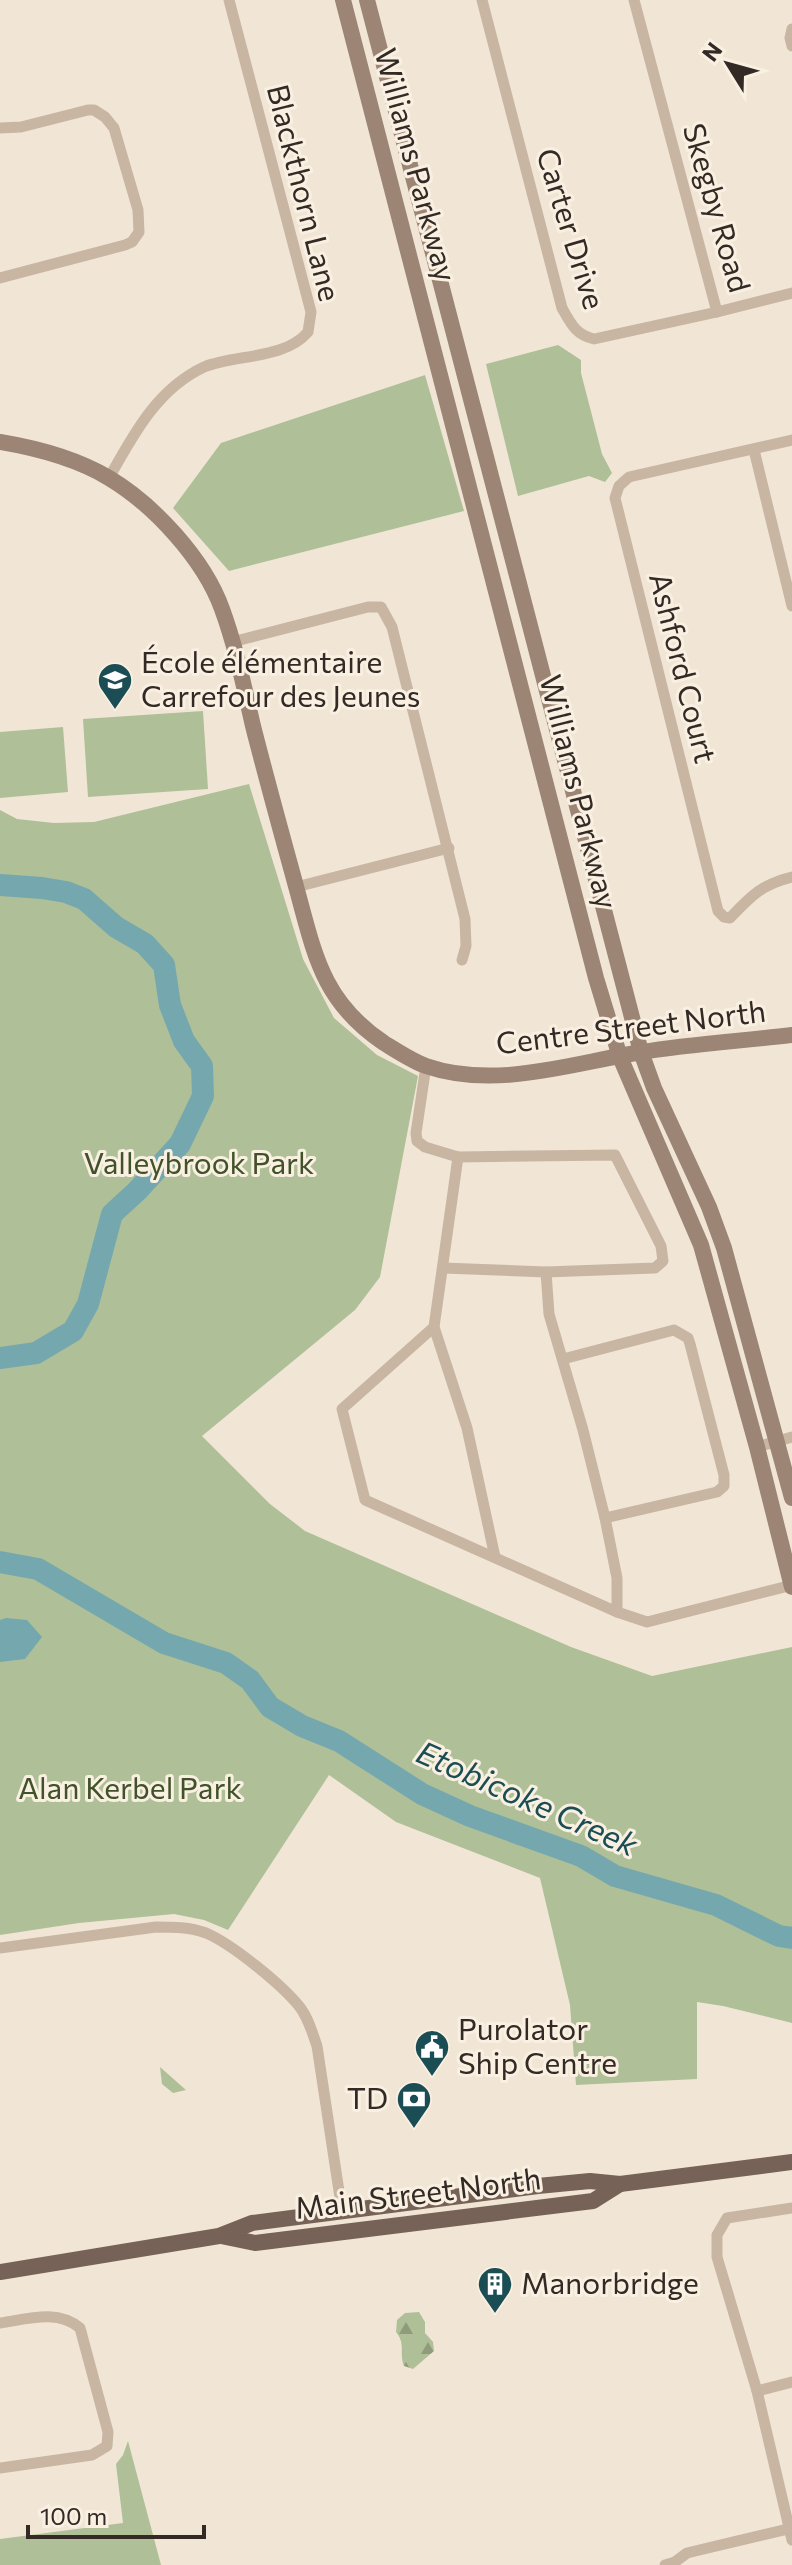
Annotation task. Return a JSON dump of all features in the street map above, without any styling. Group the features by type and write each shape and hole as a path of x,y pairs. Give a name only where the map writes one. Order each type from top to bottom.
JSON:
{"main road":[{"name":"Williams Parkway","path":"343,0 596,978 620,1057 701,1245 792,1586"},
{"name":"Williams Parkway","path":"367,0 641,1052 724,1248 784,1439 792,1498"},
{"name":"Centre Street North","path":"0,442 66,459 109,478 159,519 188,550 221,607 320,966 337,1001 366,1030 426,1066 466,1075 532,1073 641,1052 792,1035"},
{"name":"Main Street North","path":"0,2272 219,2236 252,2223 577,2182 620,2184 792,2162"},
{"name":"Main Street North","path":"219,2236 255,2243 593,2201 620,2184"}],"street":[{"name":"Blackthorn Lane","path":"109,478 152,407 190,376 206,366 293,345 308,332 311,312 229,0"},
{"name":"Carter Drive","path":"482,0 562,308 572,327 582,336 594,339 717,312"},
{"name":"Skegby Road","path":"634,0 717,312 792,293"},
{"path":"792,29 792,46"},
{"path":"0,128 21,127 88,110 101,113 114,128 140,226 132,242 125,245 0,278"},
{"path":"792,440 754,450 792,606"},
{"name":"Ashford Court","path":"754,450 629,477 619,486 615,498 718,911 730,918 756,891 792,877"},
{"path":"232,642 368,607 381,607 392,627 449,848 465,919 466,946 462,960"},
{"path":"296,887 449,848"},
{"path":"426,1066 417,1141 425,1147 458,1157 615,1155 661,1246 663,1261 655,1268 546,1272 443,1268"},
{"path":"458,1157 434,1327 467,1428 495,1557"},
{"path":"546,1272 549,1314 605,1518 617,1578 617,1612"},
{"path":"434,1327 342,1409 365,1500 617,1612 647,1622 792,1586"},
{"path":"563,1359 674,1330 688,1338 690,1344 724,1475 724,1486 717,1492 605,1518"},
{"path":"757,1447 784,1439"},
{"path":"0,1948 156,1927 205,1933 239,1954 300,2007 310,2025 317,2046 342,2211"},
{"path":"665,2565 687,2553 791,2533 757,2391 717,2257 717,2235 727,2218 792,2208"},
{"path":"0,2323 53,2316 68,2318 80,2328 108,2432 107,2446 92,2455 0,2468"},
{"path":"757,2391 792,2382"}],"green space":[{"path":"558,345 581,360 581,373 602,454 612,473 605,482 589,476 518,496 486,364"},
{"path":"425,375 464,511 229,571 173,508 221,443"},
{"path":"203,711 208,789 88,797 83,719"},
{"path":"63,727 68,792 0,798 0,732"},
{"name":"Valleybrook Park","path":"249,784 303,959 334,1018 377,1055 418,1076 380,1277 355,1310 202,1436 270,1504 305,1531 571,1647 652,1676 792,1647 792,2023 697,2002 697,2079 576,2085 570,2005 540,1878 396,1822 329,1775 228,1930 204,1920 174,1914 79,1923 0,1935 0,810 17,819 54,823 94,822"},
{"path":"160,2067 186,2090 173,2093 162,2084"},
{"path":"419,2312 434,2351 413,2369 404,2366 401,2341 396,2332 397,2320 405,2313"},
{"path":"128,2441 161,2565 0,2565 0,2539 123,2523 116,2464"}],"water":[{"path":"0,1620 27,1620 42,1637 25,1659 0,1662"}],"waterway":[{"name":"Etobicoke Creek","path":"0,885 42,888 84,899 116,927 145,944 164,965 170,1005 184,1041 202,1066 203,1096 180,1144 112,1214 88,1304 73,1331 36,1353 0,1358"},
{"name":"Etobicoke Creek","path":"0,1562 38,1569 164,1643 226,1663 250,1680 270,1707 302,1726 339,1741 422,1794 470,1816 581,1856 615,1876 716,1905 779,1936 792,1938"}],"place":[{"name":"École élémentaire Carrefour des Jeunes","path":"115,711"},
{"name":"Purolator Ship Centre","path":"432,2078"},
{"name":"TD","path":"414,2130"},
{"name":"Manorbridge","path":"495,2315"}],"park label":[{"name":"Alan Kerbel Park","path":"130,1789"}]}
